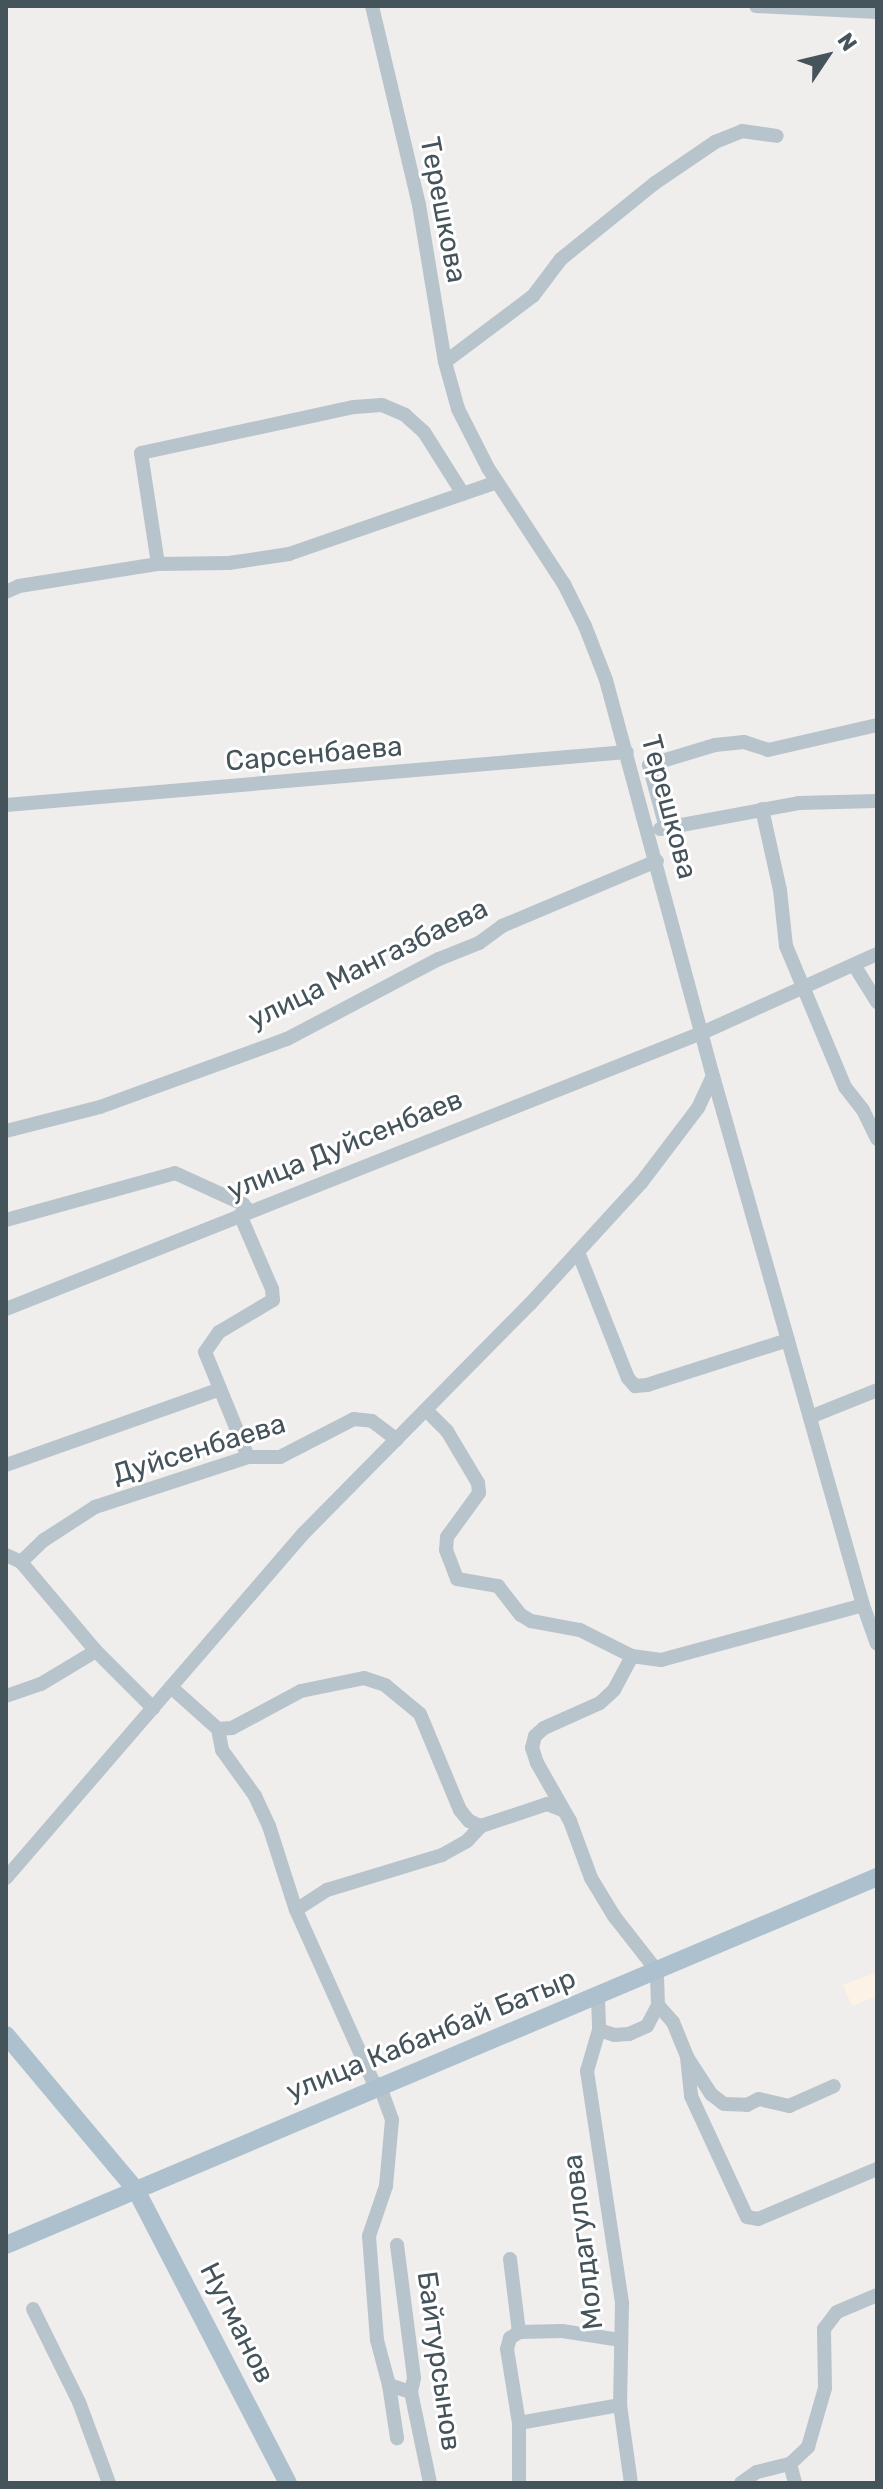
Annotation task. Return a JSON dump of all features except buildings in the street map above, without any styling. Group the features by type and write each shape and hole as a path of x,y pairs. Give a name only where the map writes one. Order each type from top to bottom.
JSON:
{"main road":[{"name":"улица Кабанбай Батыр","path":"6,2245 377,2085 598,1997 877,1877"},
{"name":"Нугманов","path":"6,2035 136,2190 288,2483"}],"street":[{"name":"Терешкова","path":"372,6 419,205 445,362 458,409 497,482 564,584 585,626 627,752 704,1032 713,1076 863,1605 877,1644"},
{"path":"756,6 877,12"},
{"path":"445,362 533,296 561,259 679,166 730,134 742,131 777,136"},
{"path":"158,564 141,453 354,407 382,405 405,415 424,432 463,494"},
{"path":"6,591 19,586 158,564 229,563 289,554 497,482"},
{"path":"666,828 649,765 715,745 744,742 768,750 877,725"},
{"name":"Сарсенбаева","path":"6,805 627,752"},
{"path":"649,833 799,803 877,801"},
{"path":"762,809 780,890 786,946 845,1087 863,1110 877,1139"},
{"name":"улица Мангазбаева","path":"6,1131 100,1107 287,1039 439,959 479,943 502,926 657,861"},
{"name":"улица Дуйсенбаев","path":"6,1309 136,1260 245,1213 704,1032 877,954"},
{"path":"854,965 877,1002"},
{"path":"6,1878 303,1534 578,1252 670,1148 698,1108 713,1076"},
{"path":"6,1220 175,1173 243,1204 273,1300 219,1332 205,1352 248,1457"},
{"path":"578,1252 628,1378 635,1386 647,1385 788,1340"},
{"path":"6,1465 218,1390"},
{"path":"810,1417 877,1390"},
{"path":"426,1410 447,1431 478,1483 479,1493 447,1537 446,1550 457,1579 498,1586 521,1615 531,1621 580,1630 632,1656 661,1660 863,1605"},
{"name":"Дуйсенбаева","path":"21,1562 44,1540 95,1507 248,1457 280,1457 354,1419 372,1421 397,1440"},
{"path":"6,1555 21,1562 96,1651 153,1708"},
{"path":"6,1696 41,1684 96,1651"},
{"path":"599,2030 614,2035 629,2034 647,2026 658,2005 657,1971 614,1916 591,1878 563,1810 532,1748 535,1736 556,1721 600,1703 614,1690 632,1656"},
{"path":"218,1729 232,1728 301,1691 364,1678 385,1685 420,1714 460,1810 469,1821 481,1826"},
{"path":"171,1687 218,1729 222,1750 255,1796 269,1826 296,1910 392,2120 386,2186 369,2236 369,2265 377,2340 389,2385 397,2438"},
{"path":"296,1910 327,1890 442,1855 467,1841 481,1826 547,1804 563,1810"},
{"name":"Молдагулова","path":"598,1997 599,2030 587,2071 622,2303 620,2405 631,2483"},
{"path":"658,2005 673,2022 687,2057 711,2094 724,2104 747,2105 759,2099 789,2106 834,2086"},
{"path":"687,2057 691,2096 747,2217 758,2219 877,2169"},
{"name":"Байтурсынов","path":"397,2245 414,2378 411,2392 430,2483"},
{"path":"510,2259 519,2332"},
{"path":"741,2483 757,2472 790,2464 808,2447 825,2388 824,2329 837,2312 877,2295"},
{"path":"33,2309 79,2402 109,2483"},
{"path":"519,2483 519,2423 507,2349 510,2338 519,2332 562,2331 621,2340"},
{"path":"389,2385 411,2392"},
{"path":"519,2423 620,2405"},
{"path":"790,2464 795,2483"}],"shaded area":[{"path":"877,1972 877,1996 852,2006 843,1985"}]}
